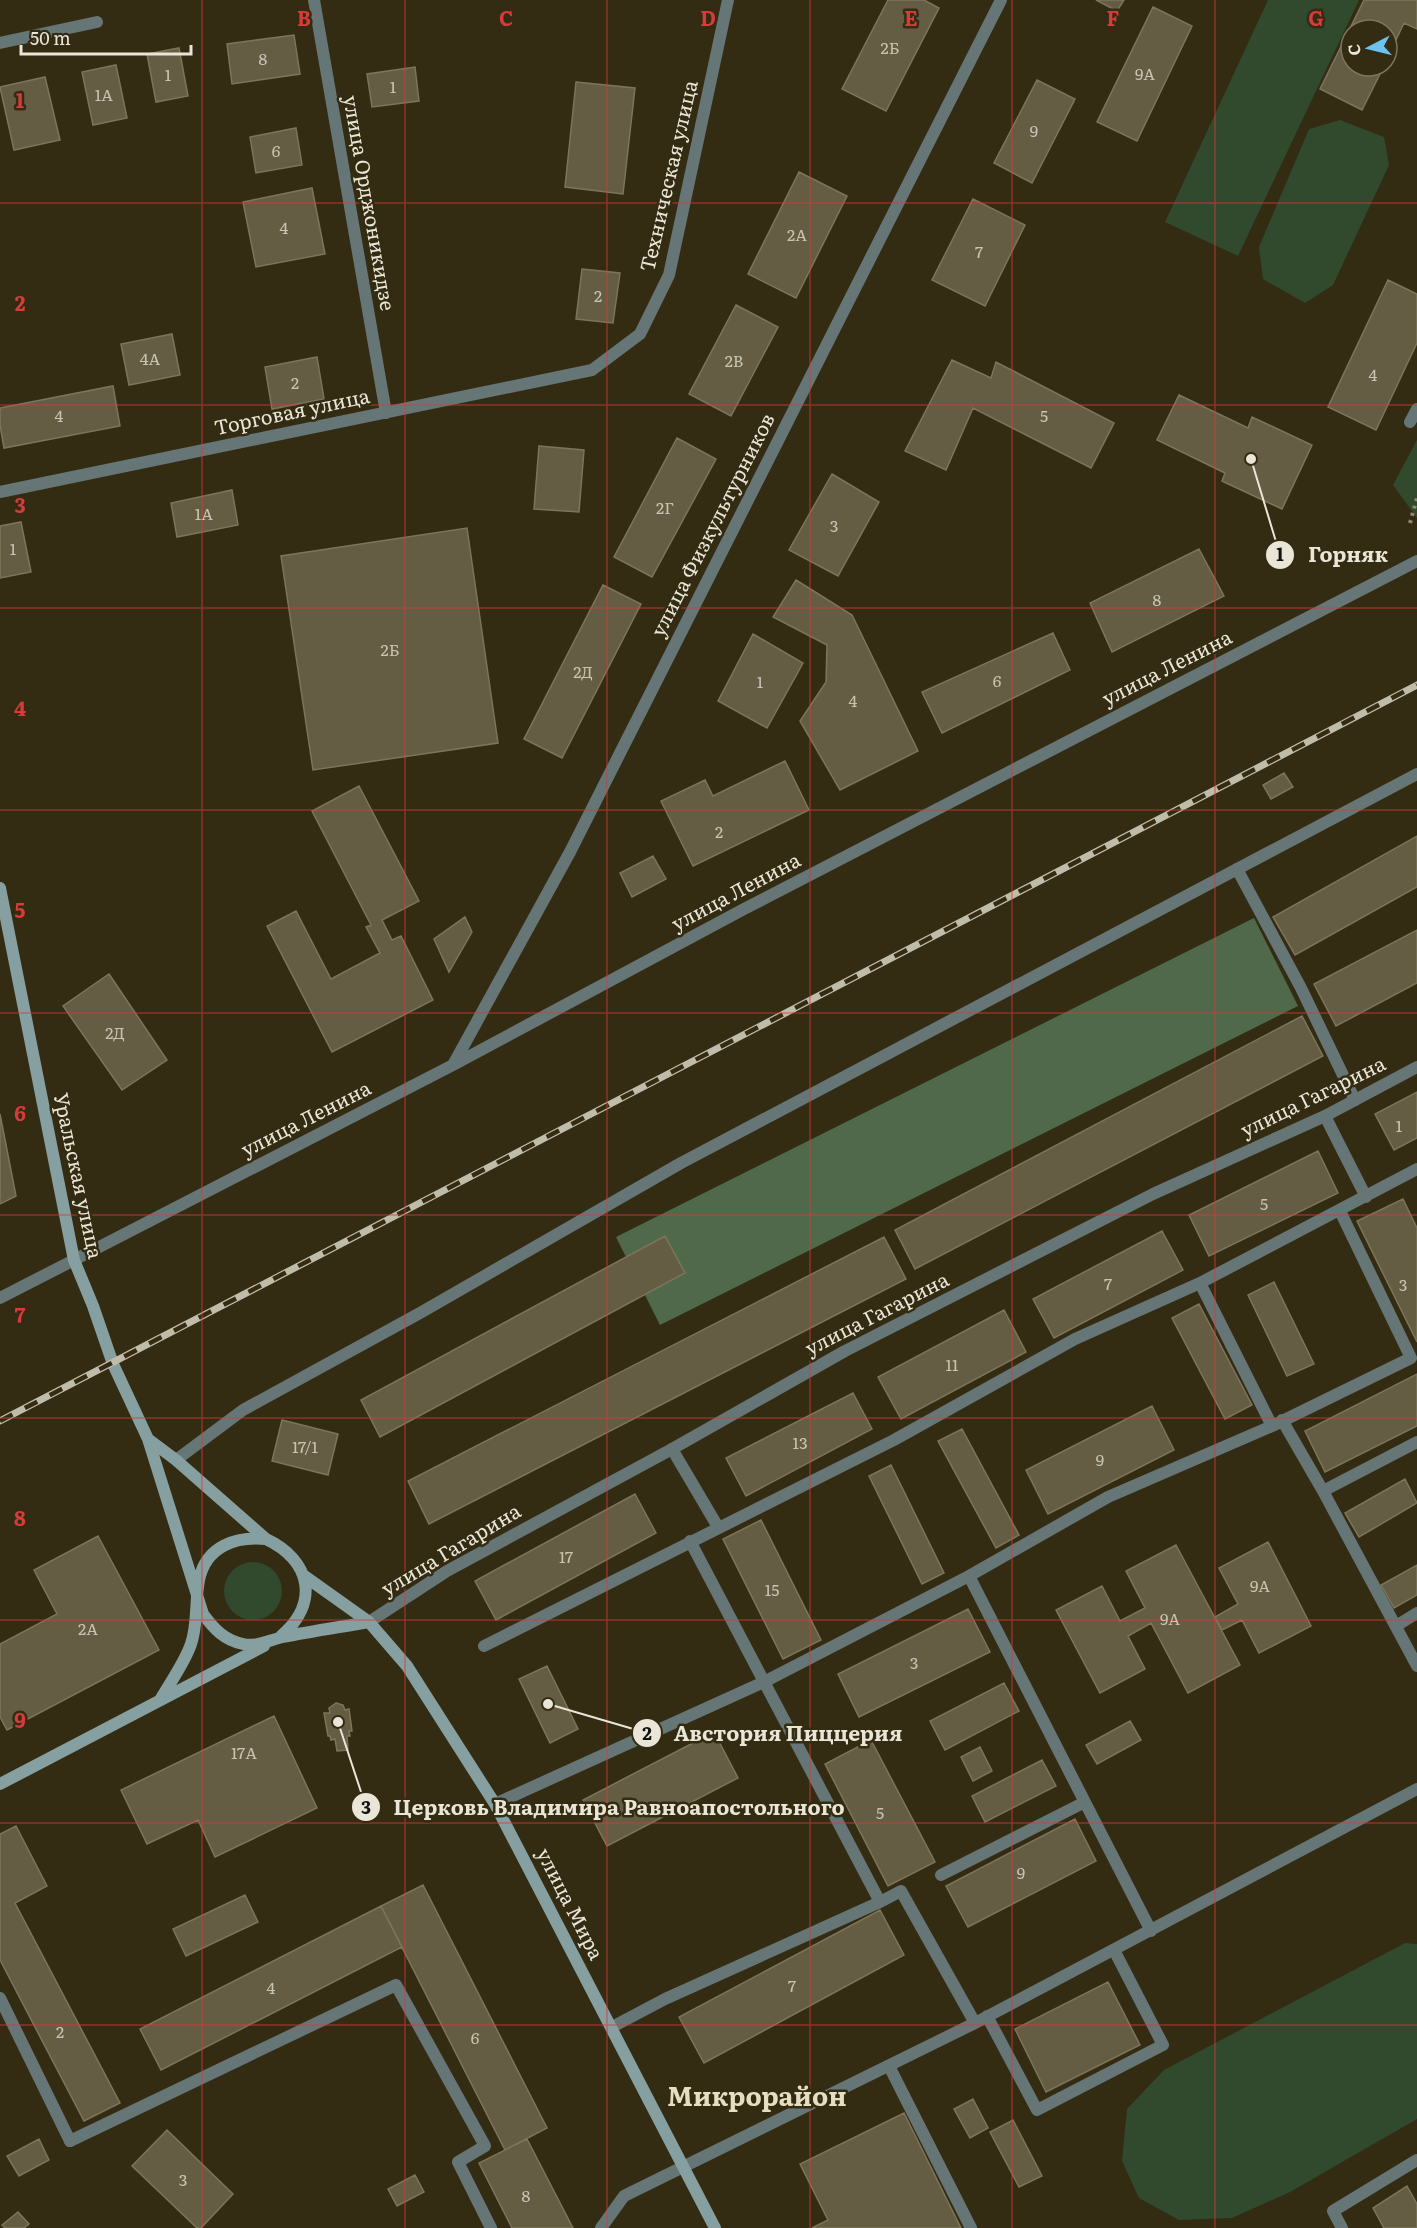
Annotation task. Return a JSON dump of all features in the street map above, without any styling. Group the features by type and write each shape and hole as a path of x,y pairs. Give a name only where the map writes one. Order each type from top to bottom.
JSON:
{"main road":[{"name":"Уральская улица","path":"0,888 74,1260 113,1364 148,1438 199,1597"},
{"path":"148,1438 266,1539"},
{"path":"0,1784 279,1638 293,1626 302,1610 306,1592 303,1575 295,1558 282,1546 266,1539 249,1537 232,1541 217,1550 206,1563 199,1580 199,1597 191,1644 160,1700"},
{"name":"улица Мира","path":"303,1575 369,1622 407,1665 495,1804 715,2228"},
{"path":"199,1597 203,1614 213,1629 228,1639 245,1644 263,1644 279,1638 369,1622"}],"street":[{"name":"улица Орджоникидзе","path":"314,0 386,413"},
{"name":"Техническая улица","path":"592,370 640,333 669,275 728,0"},
{"name":"улица Физкультурников","path":"453,1065 570,852 1001,0"},
{"path":"0,43 98,22"},
{"name":"Торговая улица","path":"0,492 592,370"},
{"path":"1410,422 1417,409"},
{"name":"улица Ленина","path":"0,1298 453,1065 744,909 1417,561"},
{"path":"176,1460 243,1410 420,1313 681,1163 1417,774"},
{"path":"1237,869 1301,988 1355,1100"},
{"name":"улица Гагарина","path":"369,1622 447,1571 672,1449 845,1351 1153,1194 1325,1116 1417,1067"},
{"path":"1325,1116 1366,1197"},
{"path":"484,1646 718,1527 765,1507 894,1440 1076,1340 1200,1283 1417,1169"},
{"path":"495,1804 764,1682 969,1576 1108,1497 1276,1423 1411,1358 1340,1211"},
{"path":"1200,1283 1276,1423 1323,1491 1417,1666"},
{"path":"1323,1491 1417,1442"},
{"path":"672,1449 718,1527"},
{"path":"690,1541 880,1902"},
{"path":"969,1576 1083,1803 1151,1931"},
{"path":"1396,1626 1417,1613"},
{"path":"601,2228 624,2196 975,2023 1417,1789"},
{"path":"941,1875 1083,1803"},
{"path":"612,2027 901,1891 975,2023"},
{"path":"987,2016 1037,2110 1162,2045 1114,1950"},
{"path":"0,1998 70,2141 396,1985 485,2146 459,2162 491,2228"},
{"path":"889,2066 970,2228"},
{"path":"1342,2228 1333,2211 1417,2160"}],"path":[{"path":"1410,522 1417,498"}],"green space":[{"path":"1268,0 1359,0 1350,18 1339,18 1339,42 1238,256 1165,222"},
{"path":"1340,120 1384,137 1389,165 1333,285 1305,303 1263,279 1259,247 1309,129"},
{"path":"1417,440 1417,518 1393,485"},
{"path":"1254,918 1298,1006 660,1325 616,1237"},
{"path":"247,1562 259,1562 274,1570 282,1585 282,1597 274,1612 259,1620 247,1620 232,1612 224,1597 224,1585 232,1570"},
{"path":"1405,1943 1417,1944 1417,2119 1290,2192 1232,2218 1179,2220 1139,2198 1122,2161 1127,2109 1164,2070"}],"building":[{"path":"888,0 924,0 939,8 886,111 842,89"},
{"path":"1096,0 1124,0 1117,11"},
{"path":"1364,0 1417,0 1417,29 1404,23 1399,34 1399,18 1355,18"},
{"path":"1153,7 1192,26 1137,141 1097,122"},
{"path":"294,35 300,74 232,84 227,44"},
{"path":"179,48 188,96 156,102 147,54"},
{"path":"1339,51 1339,78 1378,78 1362,110 1320,89"},
{"path":"116,65 127,118 93,125 82,72"},
{"path":"415,67 419,101 372,107 367,74"},
{"path":"45,77 60,140 14,150 0,87"},
{"path":"1037,80 1075,99 1032,183 994,163"},
{"path":"576,82 635,88 623,194 565,187"},
{"path":"296,128 302,165 256,173 250,137"},
{"path":"799,172 847,196 796,298 748,274"},
{"path":"312,188 325,254 256,267 243,202"},
{"path":"973,199 1025,225 985,306 932,280"},
{"path":"582,269 620,273 613,323 576,319"},
{"path":"1388,280 1417,294 1417,343 1376,430 1328,407"},
{"path":"736,305 778,327 731,416 689,394"},
{"path":"172,334 180,375 129,385 121,344"},
{"path":"317,357 324,399 272,409 265,367"},
{"path":"952,360 991,378 996,362 1114,423 1091,468 973,408 946,470 905,451"},
{"path":"113,386 120,426 4,448 0,408"},
{"path":"1179,395 1248,428 1252,417 1312,445 1282,509 1222,481 1225,473 1157,440"},
{"path":"677,438 716,459 652,577 614,557"},
{"path":"539,446 584,450 579,512 534,509"},
{"path":"832,474 879,502 838,576 789,550"},
{"path":"232,490 238,525 177,537 171,503"},
{"path":"21,522 31,572 0,578 0,526"},
{"path":"467,528 498,743 313,770 281,556"},
{"path":"1199,549 1224,596 1112,652 1090,603"},
{"path":"796,580 852,615 918,751 840,790 800,721 826,682 827,645 773,617"},
{"path":"603,585 641,604 562,758 524,739"},
{"path":"1053,633 1070,670 942,733 922,692"},
{"path":"753,634 803,663 767,728 718,701"},
{"path":"785,761 809,810 693,866 661,801 705,780 713,796"},
{"path":"1284,773 1293,787 1271,799 1263,785"},
{"path":"359,786 419,901 382,920 392,940 401,936 433,1000 332,1052 267,926 296,911 331,979 380,953 366,927 371,925 312,811"},
{"path":"1417,836 1417,887 1295,955 1273,917"},
{"path":"653,856 666,879 632,897 620,873"},
{"path":"465,917 472,932 449,972 434,939"},
{"path":"1417,930 1417,983 1336,1026 1314,984"},
{"path":"109,974 167,1060 122,1090 63,1006"},
{"path":"1302,1016 1323,1056 915,1269 895,1230"},
{"path":"1417,1092 1417,1138 1394,1150 1375,1114"},
{"path":"0,1114 16,1196 0,1204"},
{"path":"1318,1151 1338,1193 1209,1256 1189,1215"},
{"path":"1403,1199 1417,1228 1417,1342 1357,1221"},
{"path":"1162,1231 1183,1270 1054,1338 1033,1299"},
{"path":"665,1236 685,1273 380,1437 361,1400"},
{"path":"884,1237 906,1279 429,1524 408,1481"},
{"path":"1274,1282 1314,1364 1287,1376 1248,1295"},
{"path":"1199,1304 1252,1405 1225,1419 1172,1318"},
{"path":"1004,1310 1026,1352 901,1419 878,1377"},
{"path":"1417,1374 1417,1426 1325,1472 1305,1431"},
{"path":"853,1393 872,1429 746,1496 726,1458"},
{"path":"1152,1406 1174,1450 1048,1514 1026,1470"},
{"path":"282,1420 338,1434 328,1475 272,1461"},
{"path":"962,1429 1019,1535 996,1548 938,1441"},
{"path":"891,1465 944,1573 922,1584 869,1476"},
{"path":"1405,1479 1417,1503 1359,1537 1345,1513"},
{"path":"635,1494 656,1533 496,1620 475,1581"},
{"path":"761,1520 821,1640 783,1659 723,1539"},
{"path":"98,1536 159,1650 7,1730 0,1717 0,1644 57,1614 34,1570"},
{"path":"1268,1542 1311,1626 1259,1653 1242,1620 1222,1630 1215,1617 1238,1604 1219,1568"},
{"path":"1176,1545 1240,1665 1188,1693 1151,1623 1128,1636 1145,1669 1100,1693 1056,1610 1102,1586 1120,1621 1145,1608 1126,1571"},
{"path":"1417,1565 1417,1595 1394,1608 1381,1585"},
{"path":"968,1609 990,1652 859,1717 838,1674"},
{"path":"547,1666 578,1729 550,1743 519,1679"},
{"path":"1004,1683 1019,1711 945,1750 930,1721"},
{"path":"336,1703 343,1705 345,1710 349,1709 352,1731 349,1731 350,1736 347,1736 348,1750 337,1751 335,1739 331,1740 328,1736 324,1713 330,1713 329,1708"},
{"path":"274,1716 317,1808 215,1857 198,1820 147,1844 121,1790"},
{"path":"1130,1721 1141,1740 1097,1764 1086,1745"},
{"path":"714,1732 738,1778 607,1846 583,1800"},
{"path":"871,1740 935,1862 888,1886 825,1764"},
{"path":"980,1747 992,1771 973,1781 961,1757"},
{"path":"1042,1760 1056,1786 985,1822 972,1796"},
{"path":"1075,1819 1096,1861 968,1927 946,1886"},
{"path":"16,1826 47,1886 15,1903 120,2103 84,2121 0,1960 0,1834"},
{"path":"423,1885 547,2128 505,2150 381,1906"},
{"path":"245,1895 258,1922 186,1956 173,1929"},
{"path":"381,1906 402,1947 161,2070 140,2029"},
{"path":"880,1910 904,1955 704,2063 679,2017"},
{"path":"1108,1982 1140,2045 1046,2092 1015,2029"},
{"path":"973,2099 988,2128 970,2138 954,2109"},
{"path":"904,2113 961,2228 812,2228 828,2220 800,2164"},
{"path":"1013,2120 1042,2176 1019,2187 990,2132"},
{"path":"167,2130 233,2194 201,2228 197,2228 132,2166"},
{"path":"39,2139 49,2160 19,2176 7,2156"},
{"path":"527,2139 573,2228 512,2228 479,2163"},
{"path":"415,2175 424,2192 397,2206 388,2189"},
{"path":"1407,2186 1417,2204 1417,2228 1384,2228 1373,2208"},
{"path":"18,2212 29,2224 24,2228 5,2228 2,2225"}],"railway":[{"path":"0,1421 1417,685"}],"place":[{"name":"Горняк","path":"1251,459"},
{"name":"Австория Пиццерия","path":"548,1704"},
{"name":"Церковь Владимира Равноапостольного","path":"338,1722"}],"district":[{"name":"Микрорайон","path":"757,2097"}]}
